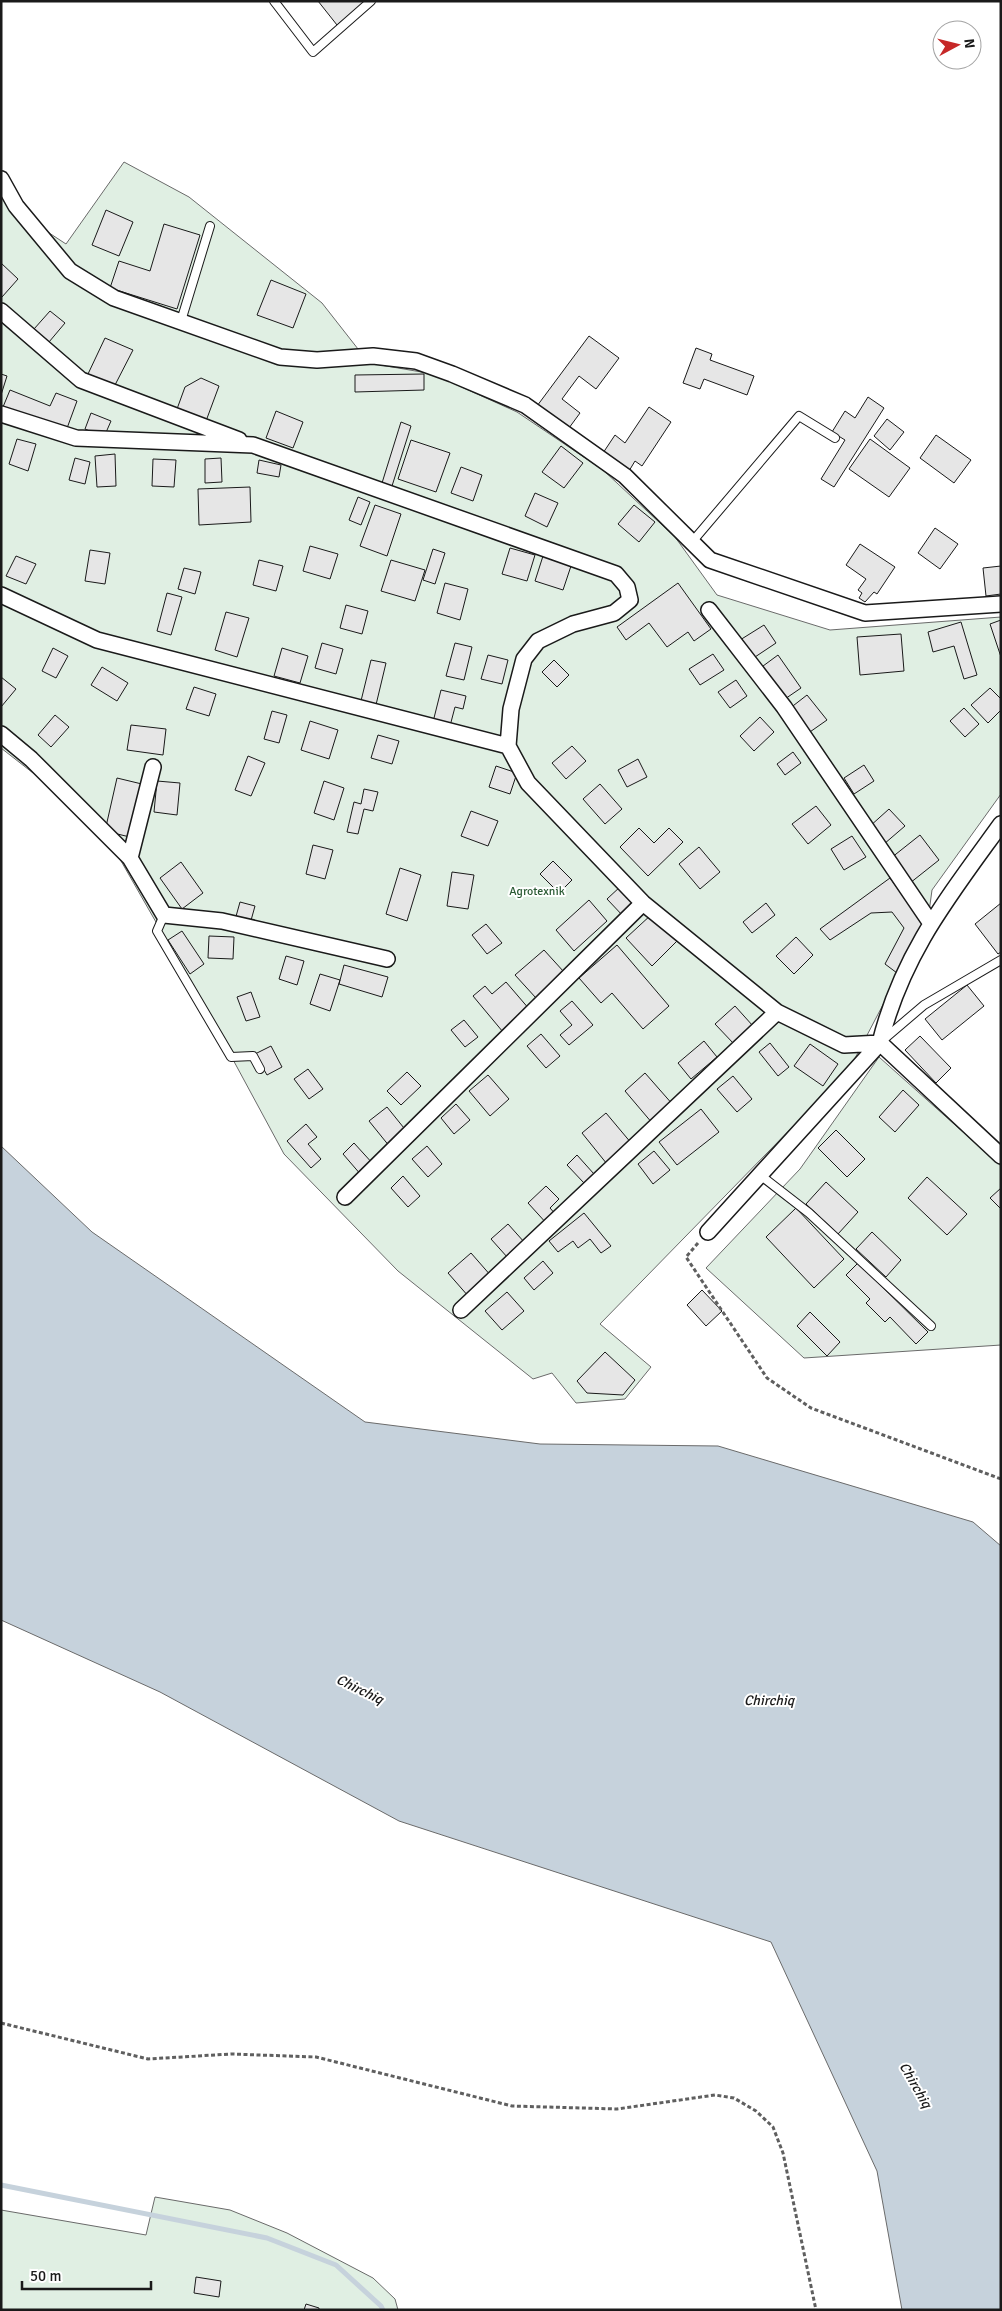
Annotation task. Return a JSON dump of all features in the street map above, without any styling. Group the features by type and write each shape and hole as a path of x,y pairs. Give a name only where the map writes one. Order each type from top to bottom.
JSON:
{"street":[{"path":"1,180 16,206 70,270 114,298 280,357 317,360 373,356 416,361 525,405 625,476 710,560 865,613 1001,604"},
{"path":"1,311 81,380 252,444 616,574 627,587 630,600 614,613 573,624 538,641 524,659 511,709 508,746 528,783 643,903 777,1012 844,1045 880,1043 1001,1156"},
{"path":"1,414 76,438 252,444"},
{"path":"2,598 97,640 508,746"},
{"path":"709,610 784,707 930,922"},
{"path":"1,734 31,759 130,858 164,915 222,921 387,959"},
{"path":"130,858 154,767"},
{"path":"708,1232 880,1043 887,1013 902,975 930,922 1001,824"},
{"path":"345,1198 643,903"},
{"path":"461,1310 777,1012"}],"lane":[{"path":"274,1 313,52 372,1"},
{"path":"181,321 210,226"},
{"path":"692,542 799,416 836,438"},
{"path":"164,915 157,931 231,1057 252,1056 260,1070"},
{"path":"880,1043 924,1005 1001,960"},
{"path":"760,1175 809,1213 931,1326"}],"path":[{"path":"708,1232 686,1257 768,1378 811,1408 1001,1478"},
{"path":"1,2023 148,2059 232,2054 316,2057 512,2106 617,2109 715,2095 734,2098 756,2111 772,2127 783,2153 816,2310"}],"green space":[{"name":"Agrotexnik","path":"124,162 189,197 322,303 369,363 433,374 517,412 603,470 675,537 717,595 830,630 1001,617 1001,794 932,890 927,927 898,976 853,1062 811,1108 600,1324 651,1367 625,1399 576,1403 552,1373 533,1379 398,1271 284,1154 204,1006 101,826 1,748 1,188 8,206 66,244"},
{"path":"879,1057 1001,1166 1001,1345 804,1358 706,1268 800,1169"},
{"path":"155,2197 230,2210 287,2233 373,2278 395,2299 398,2310 1,2310 1,2210 146,2235"}],"water":[{"name":"Chirchiq","path":"1,1146 92,1232 365,1422 540,1444 718,1446 973,1522 1001,1546 1001,2310 902,2310 877,2171 771,1942 399,1821 160,1692 1,1620"}],"building":[{"path":"318,1 366,1 337,25"},
{"path":"106,210 133,222 119,256 92,245"},
{"path":"164,224 200,235 177,309 110,288 119,261 150,271"},
{"path":"1,263 18,279 2,297 1,296"},
{"path":"271,280 306,294 293,328 257,315"},
{"path":"50,311 65,323 49,342 34,329"},
{"path":"589,336 619,358 596,389 579,376 562,399 580,413 569,428 537,406"},
{"path":"105,338 133,350 115,385 88,374"},
{"path":"696,348 712,354 710,360 754,376 747,395 704,379 700,389 683,383"},
{"path":"1,374 7,376 1,395"},
{"path":"424,374 424,390 355,392 355,375"},
{"path":"201,378 219,386 206,421 177,409 185,387"},
{"path":"10,390 50,406 56,393 77,401 66,431 3,407"},
{"path":"868,397 884,408 834,487 821,479 845,440 832,432 845,411 855,418"},
{"path":"649,407 671,422 642,466 635,461 629,471 603,453 615,435 625,443"},
{"path":"276,411 303,422 293,448 266,438"},
{"path":"91,413 111,421 104,437 85,429"},
{"path":"887,419 904,432 890,450 874,436"},
{"path":"401,422 411,426 392,486 382,483"},
{"path":"936,435 971,460 954,483 920,458"},
{"path":"17,439 36,444 28,471 9,464"},
{"path":"870,439 910,468 889,497 849,469"},
{"path":"411,440 450,453 436,492 398,479"},
{"path":"561,446 583,463 564,488 542,472"},
{"path":"115,454 116,486 97,487 95,456"},
{"path":"75,458 90,462 85,484 69,480"},
{"path":"221,458 222,482 205,483 205,459"},
{"path":"153,459 176,460 174,487 152,486"},
{"path":"259,460 281,465 279,477 257,473"},
{"path":"461,467 482,475 473,501 451,493"},
{"path":"250,487 251,522 199,525 198,489"},
{"path":"535,493 558,503 547,527 525,516"},
{"path":"358,497 370,502 361,525 349,520"},
{"path":"375,505 401,514 387,556 360,546"},
{"path":"634,505 655,522 639,542 618,524"},
{"path":"935,528 958,544 940,569 918,553"},
{"path":"860,544 895,567 877,594 874,592 865,602 859,598 862,593 858,590 866,579 846,565"},
{"path":"310,546 338,554 330,579 303,571"},
{"path":"510,548 535,555 527,581 502,574"},
{"path":"433,549 445,553 435,584 423,580"},
{"path":"90,550 110,553 105,584 85,581"},
{"path":"16,556 36,564 26,584 6,576"},
{"path":"543,556 571,566 563,590 535,581"},
{"path":"259,560 283,566 276,591 253,585"},
{"path":"391,560 425,570 415,601 381,591"},
{"path":"1001,566 1001,594 986,596 983,568"},
{"path":"184,568 201,572 195,594 178,589"},
{"path":"445,583 468,589 460,620 437,613"},
{"path":"678,583 711,629 694,641 688,632 667,647 649,623 626,640 617,627"},
{"path":"167,593 182,597 171,635 157,631"},
{"path":"346,605 368,611 362,634 340,628"},
{"path":"226,612 249,618 237,657 215,650"},
{"path":"1001,620 1001,657 990,624"},
{"path":"961,622 977,675 964,679 954,646 933,652 928,632"},
{"path":"764,625 776,643 752,659 740,640"},
{"path":"901,634 904,671 860,675 857,637"},
{"path":"322,643 343,649 336,674 315,668"},
{"path":"455,643 472,647 464,680 446,676"},
{"path":"53,648 68,656 56,678 42,671"},
{"path":"282,648 308,656 300,683 274,676"},
{"path":"713,654 724,670 700,685 689,669"},
{"path":"488,655 508,660 502,684 481,679"},
{"path":"778,655 801,688 782,701 759,669"},
{"path":"371,660 386,663 375,709 360,705"},
{"path":"554,660 569,675 557,687 542,672"},
{"path":"102,667 128,683 117,701 91,685"},
{"path":"1,677 16,689 1,707"},
{"path":"736,680 747,696 730,708 718,692"},
{"path":"194,687 216,694 209,716 186,709"},
{"path":"990,688 1001,699 1001,710 988,723 971,705"},
{"path":"441,690 466,696 463,709 455,707 450,726 433,722"},
{"path":"807,695 827,720 807,734 789,709"},
{"path":"964,708 979,724 965,737 950,721"},
{"path":"272,711 287,715 279,743 264,739"},
{"path":"55,715 69,727 51,747 38,735"},
{"path":"760,717 774,732 754,751 740,736"},
{"path":"310,721 338,730 329,759 301,750"},
{"path":"131,725 166,729 163,755 127,750"},
{"path":"378,735 399,741 392,764 371,758"},
{"path":"572,746 586,761 566,779 552,763"},
{"path":"793,752 801,763 785,775 777,764"},
{"path":"248,756 265,763 251,796 235,790"},
{"path":"638,759 647,777 627,787 618,770"},
{"path":"864,765 874,781 854,794 844,778"},
{"path":"496,766 517,773 510,794 489,787"},
{"path":"117,778 146,785 134,838 105,831"},
{"path":"157,781 180,783 177,815 154,812"},
{"path":"324,781 344,788 334,820 314,813"},
{"path":"600,784 622,809 605,824 583,799"},
{"path":"364,789 378,792 373,811 364,809 358,834 347,832 354,802 361,804"},
{"path":"816,806 831,825 808,844 792,824"},
{"path":"889,809 905,826 884,844 869,827"},
{"path":"471,811 498,821 488,846 461,836"},
{"path":"639,828 654,843 669,828 683,842 648,876 620,847"},
{"path":"920,835 939,860 910,883 891,858"},
{"path":"852,836 866,857 844,870 831,849"},
{"path":"313,845 333,850 325,879 306,874"},
{"path":"699,847 720,872 700,889 679,864"},
{"path":"553,861 572,880 559,893 540,874"},
{"path":"181,862 203,893 182,909 160,878"},
{"path":"400,868 421,875 407,921 386,914"},
{"path":"452,872 474,875 468,909 447,906"},
{"path":"890,878 926,928 897,973 885,964 904,928 892,912 871,913 830,940 820,929"},
{"path":"621,886 637,904 624,917 607,899"},
{"path":"589,900 607,921 574,951 556,930"},
{"path":"240,902 255,906 250,924 235,920"},
{"path":"766,903 775,915 752,933 743,922"},
{"path":"1001,903 1001,952 998,954 975,924"},
{"path":"652,914 677,941 652,966 626,938"},
{"path":"486,924 502,943 487,954 472,935"},
{"path":"182,931 204,964 190,974 168,940"},
{"path":"209,936 234,937 233,959 208,958"},
{"path":"796,937 813,955 794,974 776,956"},
{"path":"617,945 669,1006 643,1029 612,993 601,1003 579,978"},
{"path":"544,950 564,972 536,998 515,975"},
{"path":"286,956 304,961 297,985 279,979"},
{"path":"344,965 388,977 382,997 339,984"},
{"path":"320,974 340,980 330,1011 310,1004"},
{"path":"506,982 530,1010 503,1032 473,996 485,986 492,994"},
{"path":"967,985 984,1006 942,1040 925,1019"},
{"path":"251,992 260,1017 246,1021 237,997"},
{"path":"572,1001 593,1025 569,1045 560,1035 572,1025 560,1011"},
{"path":"735,1006 753,1026 734,1044 715,1024"},
{"path":"464,1020 478,1037 465,1047 451,1030"},
{"path":"541,1034 560,1056 546,1068 527,1046"},
{"path":"920,1036 951,1068 936,1083 905,1050"},
{"path":"704,1041 717,1057 691,1079 678,1063"},
{"path":"770,1043 789,1067 778,1076 759,1052"},
{"path":"810,1044 838,1064 823,1086 794,1066"},
{"path":"271,1046 282,1067 267,1075 255,1054"},
{"path":"308,1069 323,1089 309,1099 294,1079"},
{"path":"407,1072 421,1086 401,1105 387,1091"},
{"path":"645,1073 674,1106 653,1124 625,1091"},
{"path":"488,1075 509,1099 490,1116 469,1091"},
{"path":"733,1076 752,1099 737,1112 717,1089"},
{"path":"903,1090 919,1105 895,1132 879,1117"},
{"path":"456,1104 470,1120 454,1134 441,1118"},
{"path":"387,1107 408,1133 390,1147 369,1121"},
{"path":"701,1109 719,1132 677,1165 659,1142"},
{"path":"606,1113 632,1144 607,1164 582,1133"},
{"path":"306,1124 317,1137 308,1144 321,1159 311,1168 287,1141"},
{"path":"836,1130 865,1159 847,1177 818,1148"},
{"path":"354,1143 374,1165 362,1176 343,1154"},
{"path":"427,1146 442,1164 428,1177 412,1159"},
{"path":"654,1151 670,1170 653,1184 638,1164"},
{"path":"577,1155 594,1174 584,1183 567,1165"},
{"path":"403,1176 420,1196 408,1207 391,1188"},
{"path":"927,1177 967,1214 947,1235 908,1198"},
{"path":"826,1182 858,1212 838,1234 806,1204"},
{"path":"546,1186 559,1199 550,1208 557,1216 548,1225 528,1203"},
{"path":"1001,1188 1001,1209 990,1198"},
{"path":"796,1208 844,1259 814,1288 766,1237"},
{"path":"584,1213 611,1246 601,1253 590,1239 578,1248 573,1241 558,1252 549,1241"},
{"path":"508,1224 525,1243 508,1258 491,1239"},
{"path":"872,1232 901,1260 886,1277 856,1249"},
{"path":"471,1253 492,1277 469,1297 448,1273"},
{"path":"543,1261 553,1273 534,1290 524,1278"},
{"path":"858,1263 928,1332 916,1344 890,1317 885,1322 866,1303 870,1299 846,1275"},
{"path":"702,1290 722,1311 706,1326 687,1305"},
{"path":"507,1292 524,1311 502,1330 485,1311"},
{"path":"810,1312 840,1342 827,1356 797,1326"},
{"path":"605,1352 635,1380 623,1395 587,1393 577,1381"},
{"path":"196,2277 221,2281 219,2297 194,2293"},
{"path":"306,2304 319,2308 319,2310 304,2310"}],"waterway":[{"path":"1,2185 267,2238 336,2265 381,2306 383,2310"}]}
